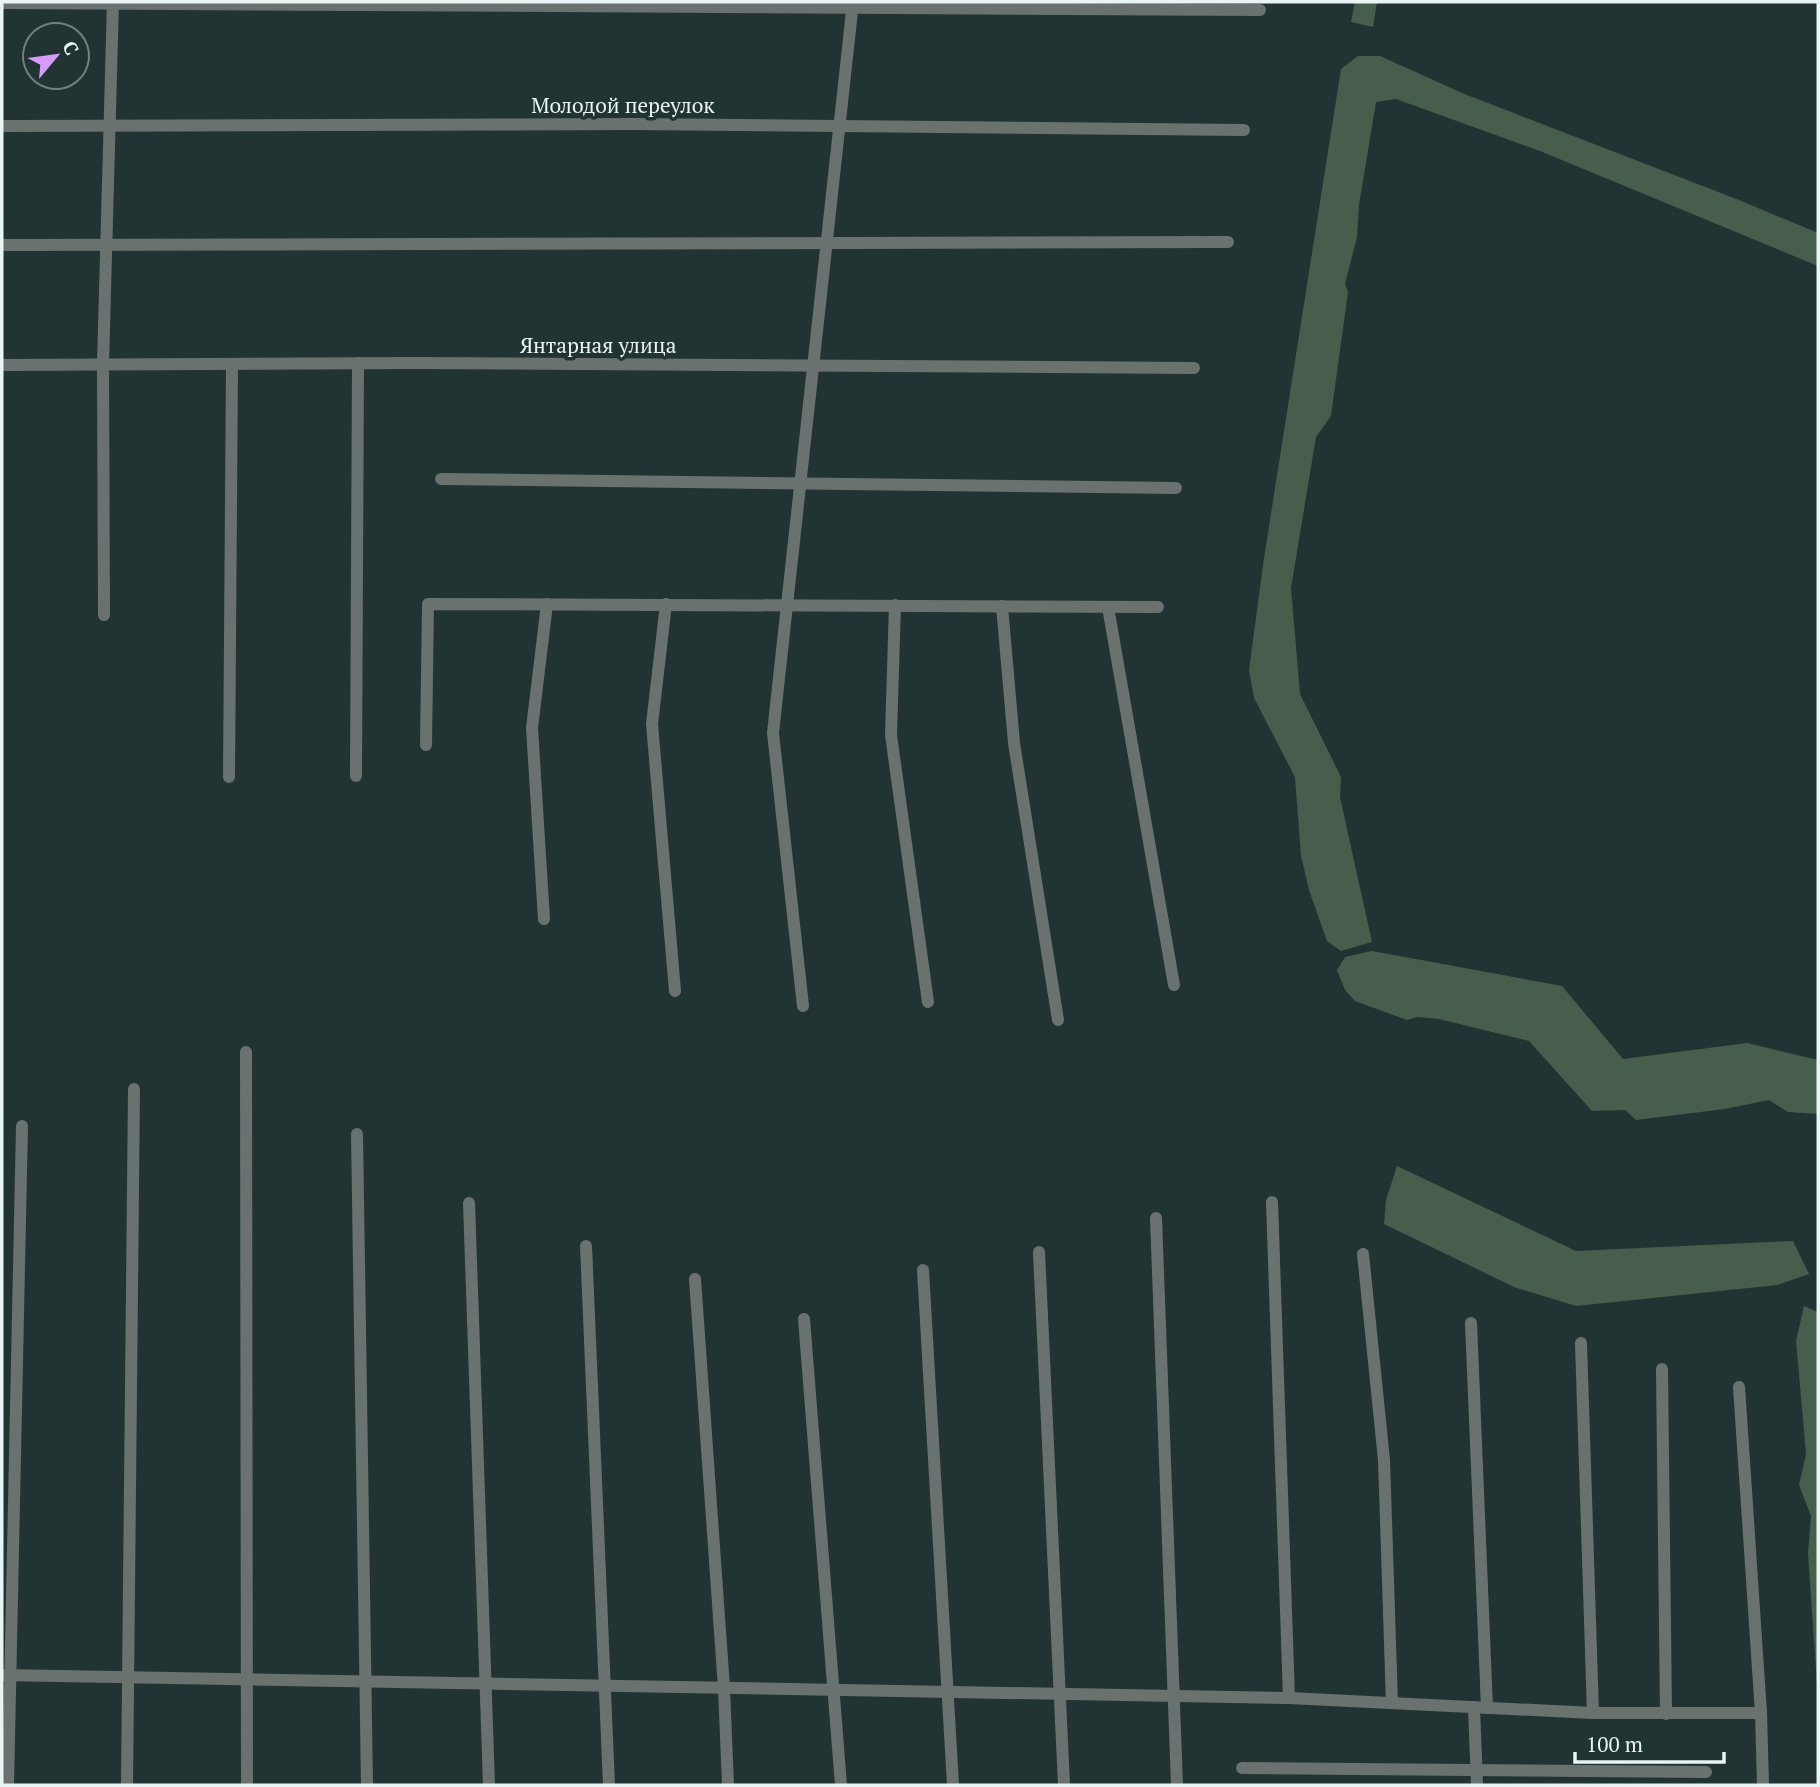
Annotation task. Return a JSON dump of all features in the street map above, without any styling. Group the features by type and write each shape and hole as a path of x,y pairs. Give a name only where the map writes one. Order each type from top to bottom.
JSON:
{"street":[{"path":"2,3 853,5 1260,10"},
{"path":"104,615 103,364 113,3"},
{"path":"803,1006 773,733 853,5"},
{"name":"Молодой переулок","path":"2,126 839,126 1244,130"},
{"path":"2,245 1228,242"},
{"path":"356,776 358,363"},
{"name":"Янтарная улица","path":"2,365 358,363 1194,368"},
{"path":"229,777 232,364"},
{"path":"441,479 1176,488"},
{"path":"426,745 428,604 1158,607"},
{"path":"544,919 532,728 547,604"},
{"path":"666,604 652,724 675,991"},
{"path":"895,605 891,735 928,1002"},
{"path":"1002,606 1014,743 1058,1020"},
{"path":"1108,607 1174,985"},
{"path":"246,1052 247,1785"},
{"path":"127,1785 134,1089"},
{"path":"8,1785 5,1676 22,1126"},
{"path":"357,1135 367,1785"},
{"path":"1272,1202 1289,1698"},
{"path":"469,1203 489,1785"},
{"path":"1156,1218 1177,1785"},
{"path":"586,1246 609,1785"},
{"path":"1039,1252 1064,1785"},
{"path":"1363,1254 1384,1460 1392,1703"},
{"path":"923,1270 953,1785"},
{"path":"695,1279 724,1688 728,1785"},
{"path":"804,1319 841,1785"},
{"path":"1471,1323 1481,1708 1477,1785"},
{"path":"1581,1343 1593,1713"},
{"path":"1662,1369 1666,1714"},
{"path":"1739,1387 1761,1713 1763,1785"},
{"path":"5,1676 1289,1698 1593,1713 1761,1713"},
{"path":"1242,1768 1706,1772"}],"green space":[{"path":"1355,2 1377,2 1373,27 1351,22"},
{"path":"1358,56 1380,56 1462,93 1818,233 1818,266 1540,151 1396,99 1376,102 1359,205 1357,237 1345,284 1348,292 1331,416 1316,437 1291,588 1300,694 1341,777 1340,797 1372,942 1341,951 1327,941 1309,890 1301,856 1295,777 1254,698 1249,670 1264,558 1341,69"},
{"path":"1372,951 1562,986 1623,1059 1747,1043 1818,1060 1818,1114 1788,1112 1769,1100 1725,1109 1636,1120 1625,1110 1592,1111 1529,1041 1439,1019 1417,1017 1407,1020 1355,1001 1345,990 1337,970 1345,957"},
{"path":"1397,1166 1576,1251 1793,1241 1809,1274 1777,1285 1576,1306 1514,1287 1384,1224 1386,1200"},
{"path":"1804,1306 1818,1312 1818,1698 1808,1554 1811,1516 1799,1485 1806,1454 1796,1341"}]}
